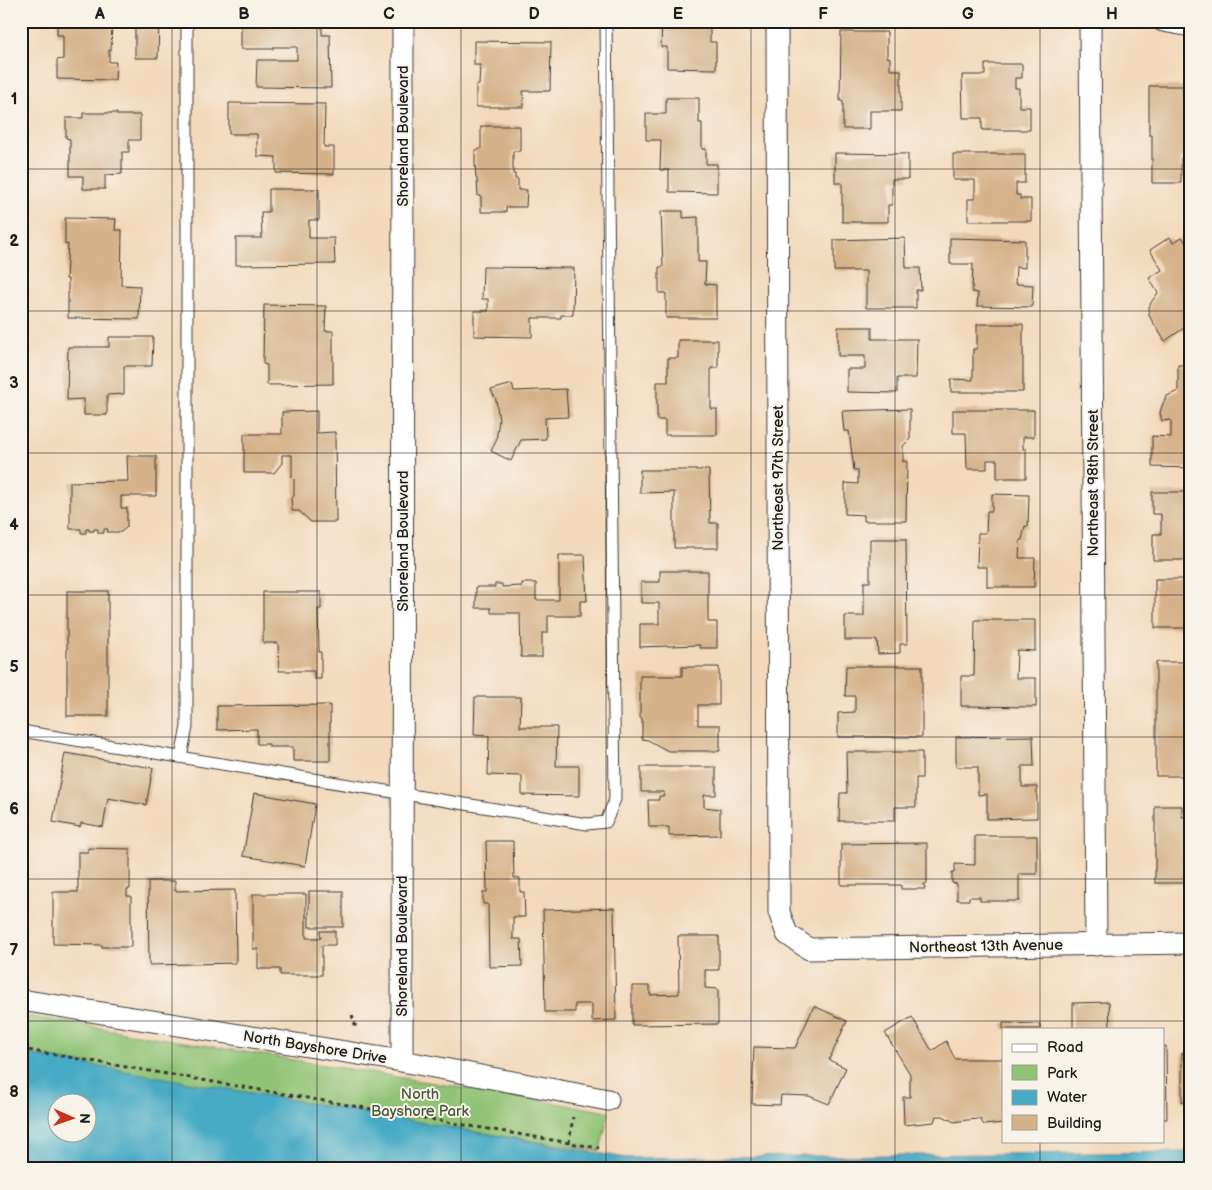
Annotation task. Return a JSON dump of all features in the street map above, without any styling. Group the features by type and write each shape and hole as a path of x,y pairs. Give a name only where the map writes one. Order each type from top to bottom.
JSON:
{"street":[{"name":"Shoreland Boulevard","path":"402,1061 403,21"},
{"name":"Northeast 97th Street","path":"777,21 779,912 787,934"},
{"name":"Northeast 98th Street","path":"1090,21 1096,945"},
{"path":"1163,21 1191,26"},
{"name":"Northeast 13th Avenue","path":"787,934 808,949 1191,943"},
{"name":"North Bayshore Drive","path":"21,1000 402,1061 608,1100"}],"lane":[{"path":"181,757 187,727 187,21"},
{"path":"21,731 587,824 606,822 615,799 606,21"}],"path":[{"path":"352,1015 356,1028"},
{"path":"21,1049 598,1148"}],"green space":[{"name":"North Bayshore Park","path":"21,1015 609,1112 600,1151 422,1124 21,1054"}],"water":[{"path":"21,1053 626,1158 1191,1152 1191,1169 21,1169"}],"building":[{"path":"57,21 112,21 109,62 116,62 115,80 57,79 57,60 63,59 63,35 57,35"},
{"path":"135,21 159,21 158,58 135,58"},
{"path":"241,21 322,21 322,35 330,35 331,88 256,87 257,60 297,60 297,47 241,49"},
{"path":"662,21 710,21 710,42 716,42 716,69 667,68 667,47 661,47"},
{"path":"841,32 887,32 887,57 890,58 890,70 901,70 901,111 870,111 870,129 843,129 843,101 840,101"},
{"path":"474,41 551,42 550,91 523,91 524,107 476,107 476,85 479,85 480,65 474,65"},
{"path":"985,64 1022,64 1022,78 1015,78 1015,88 1019,88 1019,107 1030,107 1030,130 982,130 982,118 963,118 962,75 985,75"},
{"path":"1149,86 1183,86 1183,96 1191,96 1191,158 1181,158 1181,183 1152,183 1152,135 1149,135"},
{"path":"666,98 699,98 699,123 702,123 702,149 706,149 706,164 717,164 717,193 669,192 669,170 660,170 661,140 646,140 646,114 666,114"},
{"path":"229,103 325,104 324,147 334,147 334,174 276,173 276,157 257,156 257,134 229,134"},
{"path":"83,113 140,115 140,140 129,140 129,152 122,152 122,174 105,175 105,189 83,189 83,176 70,176 70,139 66,138 66,118 83,118"},
{"path":"481,126 520,126 520,151 513,151 513,174 515,174 515,179 518,179 518,190 527,190 526,207 506,207 506,212 481,212 481,196 478,196 476,178 475,150 481,149"},
{"path":"835,153 908,154 908,179 892,179 892,205 888,205 888,222 842,222 842,183 835,183"},
{"path":"953,154 1025,154 1025,183 1016,183 1016,195 1020,195 1020,199 1031,199 1031,221 968,221 968,199 975,199 975,180 953,180"},
{"path":"269,189 319,189 319,220 309,220 309,238 334,238 335,264 236,265 236,238 262,238 261,212 269,212"},
{"path":"661,211 683,211 683,218 698,217 698,262 706,262 705,284 716,285 716,318 666,318 666,293 659,293 659,267 663,267"},
{"path":"65,218 116,219 115,230 122,230 121,285 140,286 139,319 68,318 68,279 66,279 68,244 65,245"},
{"path":"1170,237 1173,243 1182,237 1191,250 1191,331 1187,326 1165,341 1149,315 1149,307 1158,293 1149,278 1162,270 1150,250"},
{"path":"905,238 906,268 920,268 921,290 916,290 916,308 866,308 866,271 834,271 834,240"},
{"path":"950,238 1025,240 1025,268 1016,267 1015,284 1033,285 1032,307 977,306 978,293 972,292 973,264 950,264"},
{"path":"483,267 574,268 573,315 561,315 561,318 532,318 532,337 474,336 474,311 488,311 488,299 482,299"},
{"path":"264,305 326,306 325,331 333,331 333,384 267,385 267,365 263,364"},
{"path":"977,324 1023,324 1023,392 951,392 951,379 973,380 973,349 977,349"},
{"path":"838,327 872,327 872,339 917,339 916,378 897,378 897,393 847,392 847,369 865,369 865,356 838,356"},
{"path":"109,337 153,337 152,366 124,366 124,394 107,395 107,415 84,415 84,399 67,400 68,347 109,347"},
{"path":"678,340 718,340 718,368 711,368 711,409 717,409 717,435 665,435 665,420 657,420 657,382 668,382 668,358 678,358"},
{"path":"1178,365 1191,365 1191,468 1152,467 1152,436 1171,437 1171,420 1162,421 1160,413 1167,396 1178,391"},
{"path":"512,384 514,391 566,389 568,417 545,418 546,439 521,440 511,461 491,451 496,441 499,420 496,400 491,390"},
{"path":"910,409 910,439 903,446 903,462 907,461 906,521 864,521 864,515 845,514 845,483 858,484 858,470 854,470 849,431 844,431 842,411"},
{"path":"953,410 1034,410 1034,437 1023,437 1023,449 1026,449 1026,478 997,478 997,460 987,460 987,469 967,469 966,433 953,433"},
{"path":"317,411 317,433 335,432 336,522 311,522 299,511 292,511 291,498 294,496 294,479 292,477 292,455 282,455 282,463 274,473 244,473 244,434 282,434 282,412"},
{"path":"127,456 156,456 156,496 121,496 121,508 127,508 127,527 121,532 107,532 108,529 104,529 104,533 98,533 98,529 89,531 89,529 86,529 86,533 81,533 81,529 70,529 70,482 128,481"},
{"path":"640,470 709,470 710,523 718,523 718,548 674,548 674,492 640,493"},
{"path":"1152,492 1191,492 1191,560 1153,560 1153,534 1161,534 1161,514 1152,514"},
{"path":"992,494 1029,495 1028,527 1025,526 1022,540 1020,540 1019,558 1035,558 1034,587 987,587 987,567 977,567 978,533 986,533 987,511 992,511"},
{"path":"870,539 906,539 907,644 900,644 900,653 878,654 877,640 845,640 845,616 864,616 864,582 870,582"},
{"path":"559,555 585,555 587,601 580,601 580,616 548,616 548,633 542,633 542,657 521,657 520,613 491,613 491,608 476,608 476,587 495,587 495,584 502,584 502,587 522,586 522,583 536,583 536,600 559,600"},
{"path":"660,571 708,571 708,622 717,622 717,648 700,648 700,645 640,647 640,624 659,624 659,603 641,603 641,582 660,582"},
{"path":"1155,579 1191,579 1191,628 1155,628"},
{"path":"67,591 108,591 108,716 67,716"},
{"path":"263,592 321,592 321,609 318,609 321,679 314,679 314,671 279,671 278,643 263,643"},
{"path":"975,620 1035,620 1035,651 1017,650 1016,678 1036,678 1036,707 961,706 961,676 974,676"},
{"path":"1156,662 1191,662 1191,776 1156,776"},
{"path":"846,666 922,666 922,737 838,737 838,713 855,712 855,696 845,696"},
{"path":"682,667 719,667 719,705 698,705 698,725 720,725 720,751 668,751 648,740 642,739 640,676 682,676"},
{"path":"475,697 521,697 520,727 557,727 556,766 579,766 579,796 522,795 522,776 488,775 489,736 474,735"},
{"path":"330,705 330,761 293,761 293,747 269,747 269,744 257,744 257,729 217,730 217,706"},
{"path":"1033,736 1034,766 1022,766 1022,787 1037,787 1037,818 987,819 987,794 978,795 978,767 956,767 956,737"},
{"path":"846,752 922,752 922,778 916,778 916,807 895,807 895,821 839,821 840,793 847,793"},
{"path":"65,753 153,768 146,805 108,798 103,827 81,823 80,827 53,822"},
{"path":"641,767 716,767 716,795 704,795 704,807 720,809 720,835 669,836 669,827 649,827 648,800 659,800 659,796 664,796 664,792 641,792"},
{"path":"254,793 315,804 305,866 243,856"},
{"path":"1155,806 1182,806 1182,817 1191,816 1191,883 1155,883"},
{"path":"975,836 1037,836 1037,874 1019,874 1019,901 980,901 980,897 969,897 969,900 957,900 957,884 952,883 952,872 955,872 955,864 975,865"},
{"path":"486,841 513,841 514,878 520,878 520,892 524,892 525,917 513,917 513,939 521,939 522,966 489,967 488,904 483,904 483,892 487,892"},
{"path":"927,843 927,884 924,884 925,889 901,889 901,885 841,885 841,844"},
{"path":"88,848 130,849 130,889 127,889 127,896 131,896 131,947 53,944 53,892 78,892 78,852 88,852"},
{"path":"148,881 175,881 175,891 235,890 236,963 149,965"},
{"path":"309,891 343,891 343,927 309,927"},
{"path":"253,894 306,894 306,938 321,938 320,931 335,931 335,945 322,945 322,975 280,975 280,969 258,969 258,949 253,949"},
{"path":"614,908 616,1020 592,1021 592,1004 575,1004 575,1012 545,1012 543,910"},
{"path":"678,936 719,936 719,970 705,970 705,988 718,989 718,1024 632,1025 632,986 650,986 650,995 679,994"},
{"path":"1109,1002 1110,1028 1073,1028 1073,1003"},
{"path":"814,1006 847,1021 829,1060 846,1068 829,1104 809,1096 781,1095 780,1105 752,1104 754,1047 795,1048"},
{"path":"912,1017 932,1051 946,1041 955,1059 1002,1059 1002,1123 984,1125 980,1119 954,1122 943,1116 936,1116 934,1122 904,1125 903,1097 910,1097 910,1074 885,1033"},
{"path":"1003,1023 1040,1024 1040,1028 1003,1028"},
{"path":"1164,1046 1166,1046 1167,1119 1164,1119"},
{"path":"1191,1052 1191,1102 1182,1102 1182,1053"}]}
